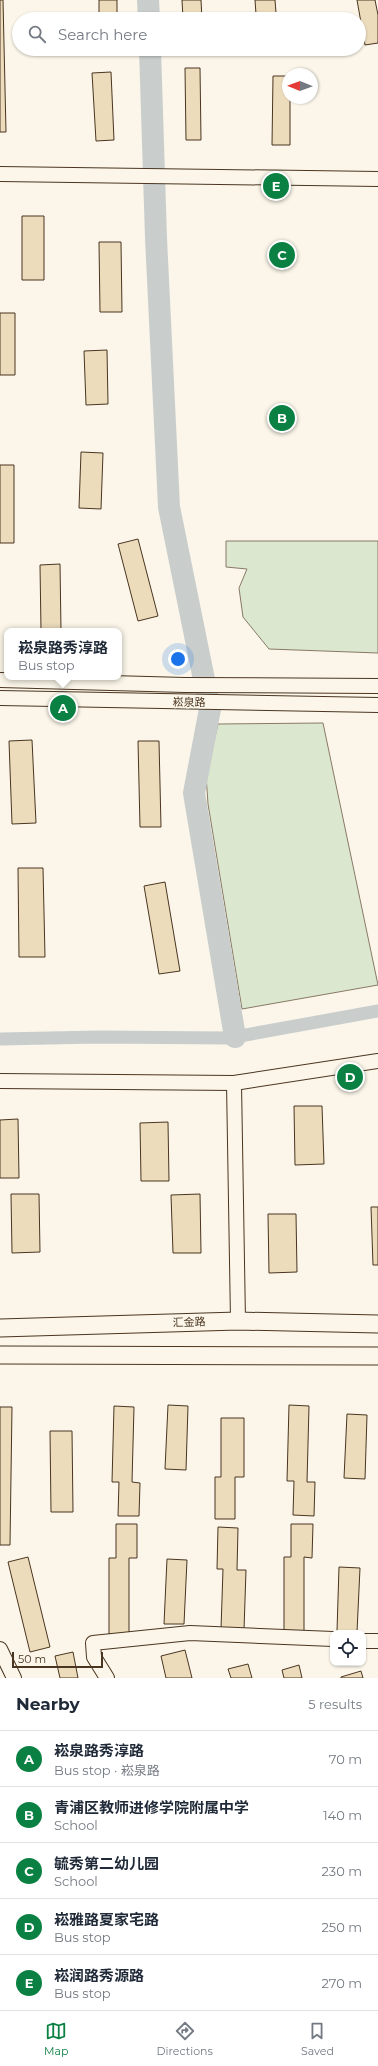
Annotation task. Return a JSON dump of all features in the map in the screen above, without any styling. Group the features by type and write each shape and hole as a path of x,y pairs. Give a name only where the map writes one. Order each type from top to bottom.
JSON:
{"main road":[{"name":"汇金路","path":"6,1328 238,1321 378,1324"},
{"path":"5,1355 378,1356"}],"street":[{"path":"0,174 378,179"},
{"name":"崧泉路","path":"0,680 222,686 378,686"},
{"name":"崧泉路","path":"0,698 378,704"},
{"path":"0,1081 234,1083 378,1061"},
{"path":"234,1083 238,1321"},
{"path":"108,1678 94,1657 93,1643 190,1633 330,1639"},
{"path":"366,1641 378,1641"},
{"path":"0,1649 14,1678"}],"green space":[{"path":"226,541 378,541 378,653 269,649 243,617 239,588 247,569 226,567"},
{"path":"323,723 378,985 242,1009 208,804 206,775 218,724"}],"building":[{"path":"0,0 3,0 6,132 0,132"},
{"path":"99,0 117,0 117,12 99,12"},
{"path":"182,0 201,0 202,12 183,12"},
{"path":"255,0 275,0 276,12 256,12"},
{"path":"357,0 375,0 378,15 378,43 366,45 366,12 359,12"},
{"path":"185,68 200,68 201,140 186,140"},
{"path":"111,72 114,140 96,141 92,73"},
{"path":"273,76 282,76 282,104 290,104 290,145 272,145"},
{"path":"22,216 44,216 44,280 22,280"},
{"path":"99,242 121,242 122,312 100,312"},
{"path":"0,313 15,313 15,375 0,375"},
{"path":"107,350 108,404 86,405 84,351"},
{"path":"81,452 103,453 101,509 79,508"},
{"path":"0,465 14,465 14,543 0,543"},
{"path":"138,539 158,616 138,621 118,544"},
{"path":"60,564 61,628 41,628 40,565"},
{"path":"32,740 36,823 12,824 9,741"},
{"path":"138,741 159,741 161,827 140,827"},
{"path":"18,868 43,868 45,957 19,957"},
{"path":"165,882 180,971 159,974 144,886"},
{"path":"294,1106 322,1106 324,1164 295,1165"},
{"path":"18,1119 19,1178 0,1178 0,1120"},
{"path":"168,1122 169,1181 141,1181 140,1123"},
{"path":"11,1194 39,1194 40,1252 12,1253"},
{"path":"200,1194 201,1253 173,1253 171,1195"},
{"path":"371,1207 378,1207 378,1265 373,1265"},
{"path":"268,1214 296,1214 297,1272 269,1273"},
{"path":"168,1405 188,1406 186,1470 165,1469"},
{"path":"289,1405 309,1406 307,1482 315,1482 314,1516 293,1515 294,1481 287,1481"},
{"path":"114,1406 134,1407 132,1482 140,1483 139,1516 118,1516 119,1482 112,1482"},
{"path":"0,1407 12,1407 10,1545 0,1545"},
{"path":"347,1414 367,1415 365,1479 344,1478"},
{"path":"221,1418 244,1418 244,1477 235,1477 235,1519 215,1519 215,1477 221,1477"},
{"path":"50,1431 72,1431 73,1512 51,1512"},
{"path":"116,1524 137,1524 137,1558 129,1558 129,1634 109,1634 109,1558 116,1558"},
{"path":"291,1524 313,1524 312,1558 304,1557 304,1633 284,1633 284,1557 291,1557"},
{"path":"218,1527 238,1528 237,1570 246,1570 244,1630 221,1629 223,1569 217,1569"},
{"path":"28,1557 50,1647 30,1652 8,1562"},
{"path":"167,1559 187,1560 184,1624 164,1624"},
{"path":"339,1567 360,1568 357,1630 337,1630"},
{"path":"185,1650 192,1678 166,1678 161,1656"},
{"path":"73,1652 78,1678 60,1678 55,1656"},
{"path":"248,1664 252,1678 231,1678 228,1669"},
{"path":"299,1665 302,1678 284,1678 282,1670"},
{"path":"361,1671 363,1678 341,1678 341,1677"}],"waterway":[{"path":"148,0 149,12"},
{"path":"150,56 156,238 169,507 210,709 194,793 235,1037"},
{"path":"0,1039 98,1037 229,1038 378,1011"}],"place":[{"name":"崧润路秀源路","path":"276,186"},
{"name":"毓秀第二幼儿园","path":"282,255"},
{"name":"青浦区教师进修学院附属中学","path":"282,418"},
{"name":"崧泉路秀淳路","path":"63,708"},
{"name":"崧雅路夏家宅路","path":"350,1077"}]}
